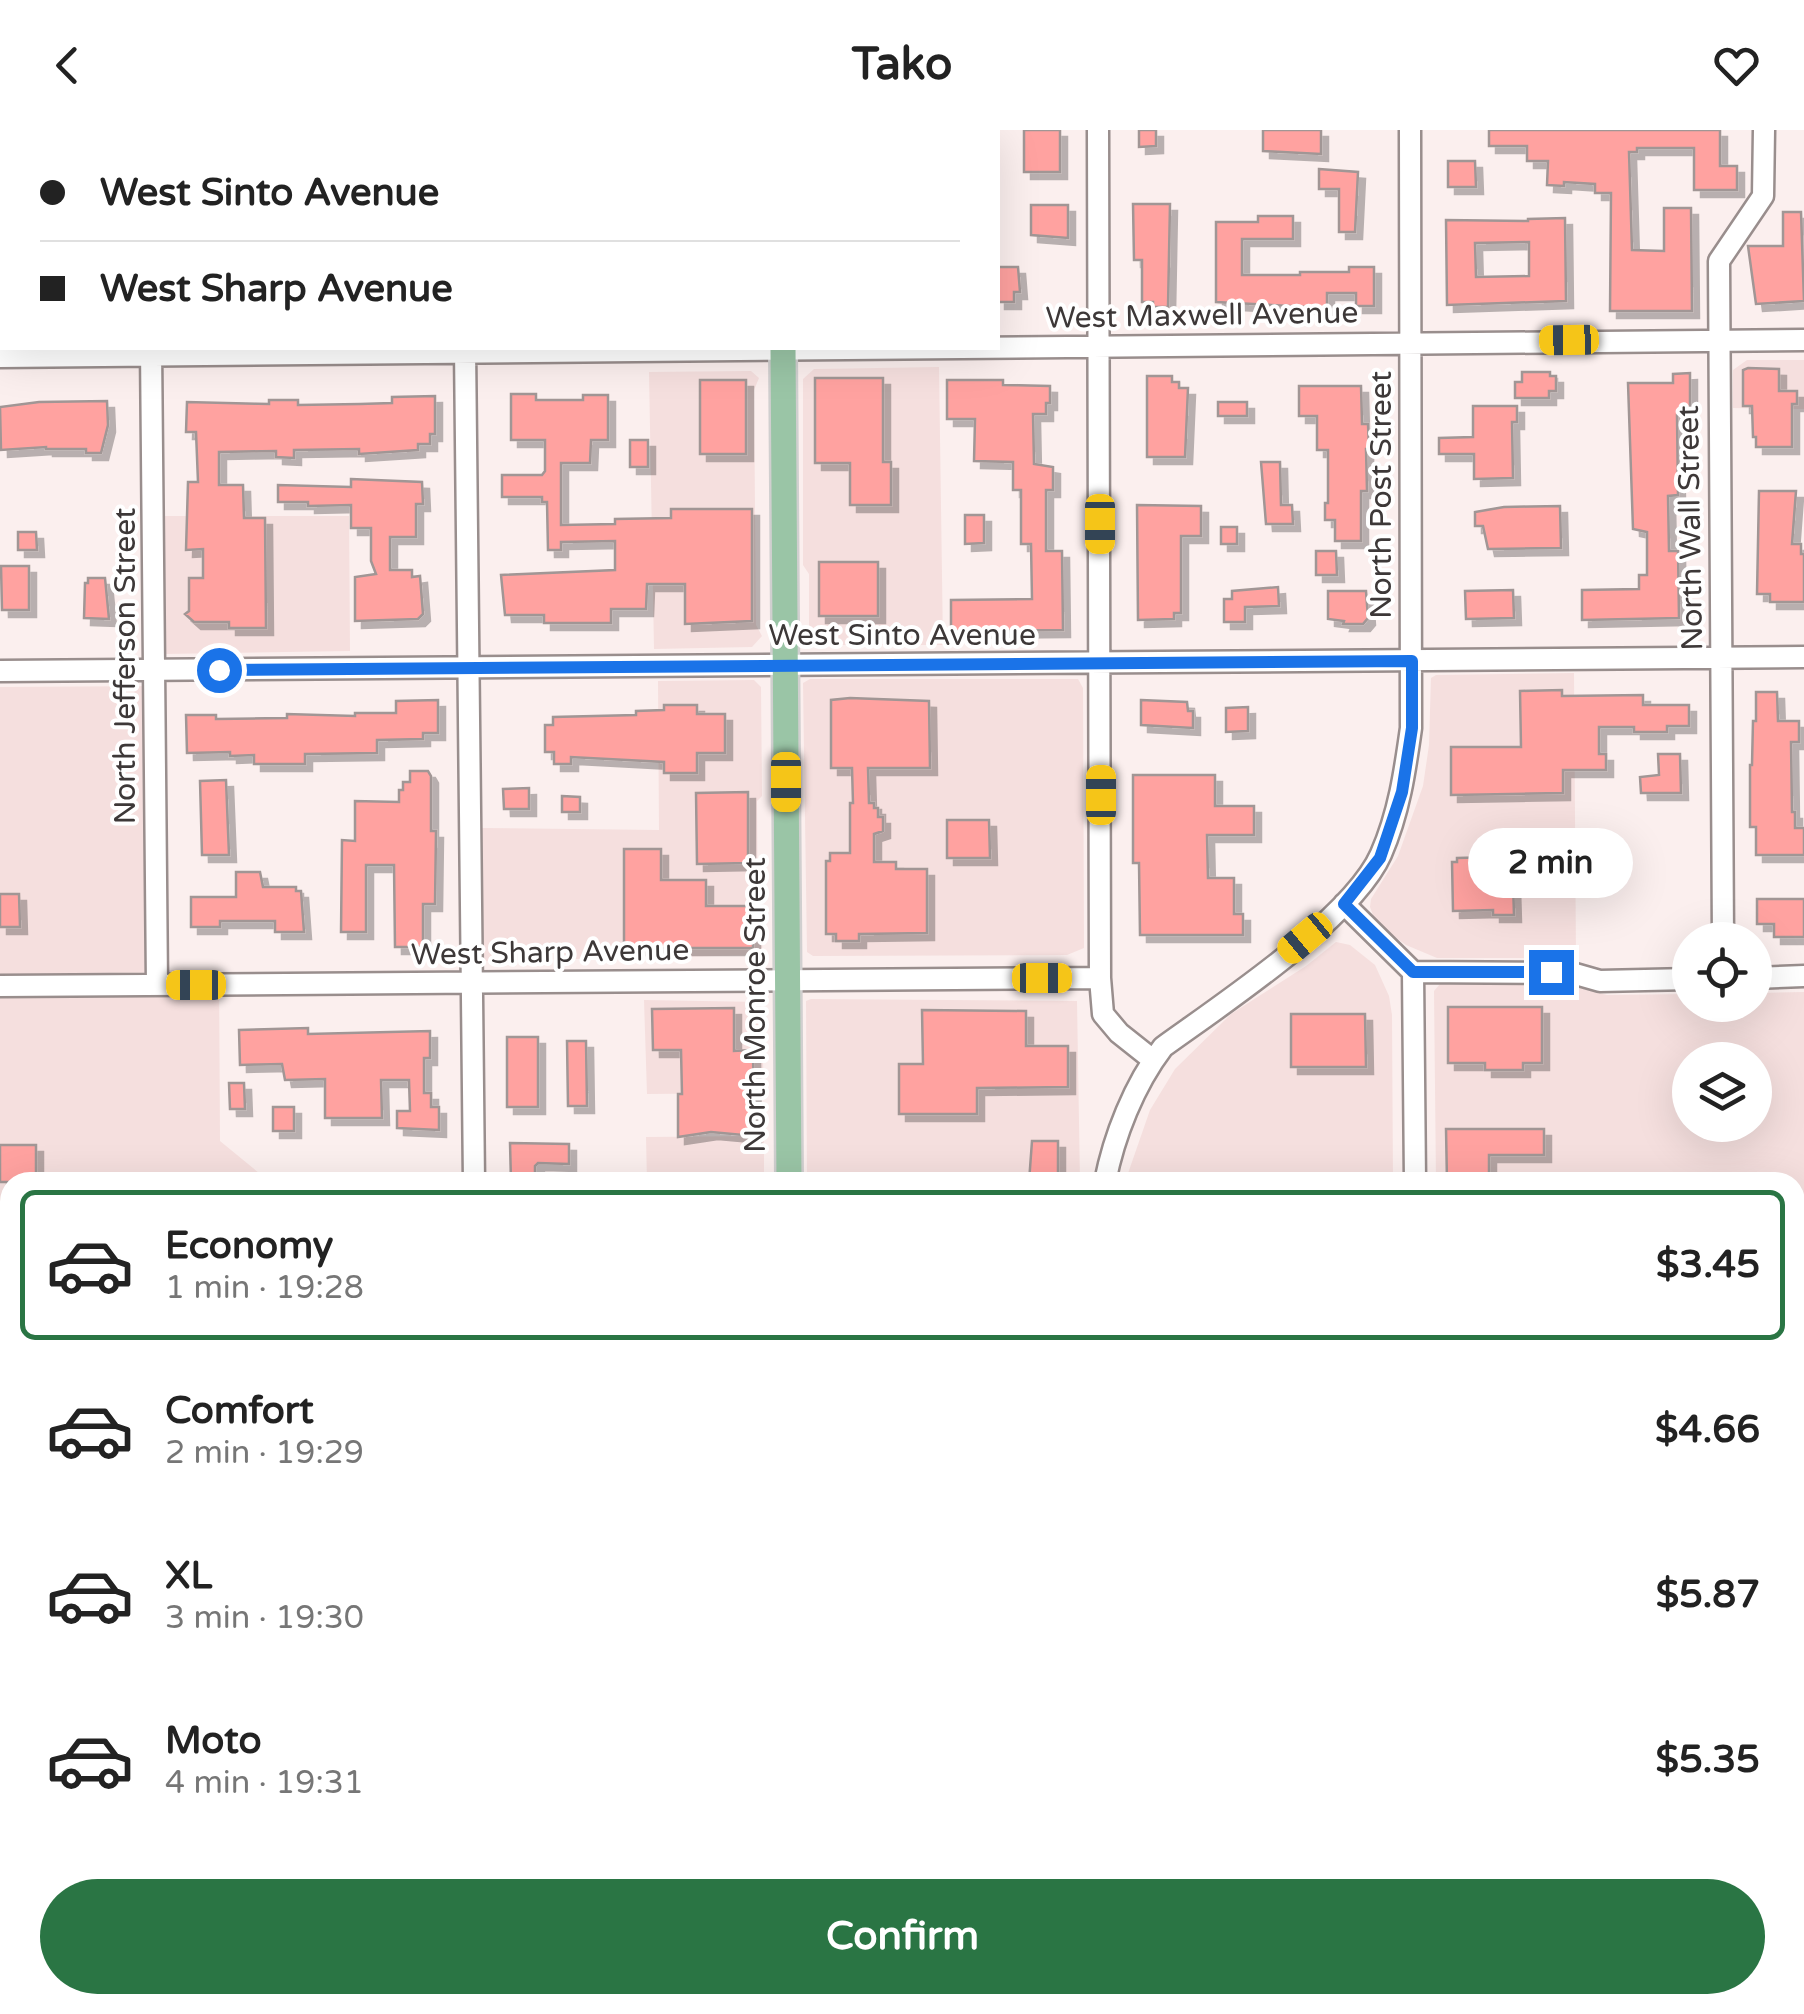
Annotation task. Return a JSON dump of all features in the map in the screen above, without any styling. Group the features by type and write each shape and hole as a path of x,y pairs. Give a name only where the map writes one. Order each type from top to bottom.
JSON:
{"main road":[{"name":"North Monroe Street","path":"782,350 789,1172"}],"street":[{"path":"1098,130 1100,978 1103,1014 1119,1033 1153,1060 1118,1132 1108,1172"},
{"name":"North Post Street","path":"1153,1060 1163,1047 1245,988 1344,904 1380,858 1402,792 1412,728 1410,130"},
{"name":"North Wall Street","path":"1723,922 1719,261 1763,196 1764,130"},
{"name":"West Maxwell Avenue","path":"1000,347 1804,340"},
{"name":"West Maxwell Avenue","path":"0,357 151,352 624,350"},
{"path":"465,351 474,1172"},
{"name":"North Jefferson Street","path":"151,352 157,985"},
{"name":"West Sinto Avenue","path":"0,671 1804,657"},
{"path":"1344,904 1413,972 1572,972 1600,981 1672,979"},
{"path":"1413,972 1414,1172"},
{"path":"1772,977 1804,976"},
{"name":"West Sharp Avenue","path":"0,986 1100,978"}],"shaded area":[{"path":"1747,360 1804,360 1804,409 1733,408 1733,370"},
{"path":"939,367 943,645 806,645 809,574 803,565 803,379 814,369"},
{"path":"751,371 759,378 754,390 756,625 762,636 752,647 654,649 649,372"},
{"path":"162,516 349,516 350,651 164,654"},
{"path":"1574,673 1576,958 1437,958 1406,945 1376,923 1370,907 1398,856 1423,786 1431,678"},
{"path":"810,679 1078,679 1083,688 1084,948 1067,955 813,956 807,952 803,683"},
{"path":"754,680 761,687 762,796 757,801 761,955 481,961 482,828 659,830 658,681"},
{"path":"165,686 165,970 219,970 220,1141 258,1172 0,1172 0,687"},
{"path":"1336,942 1350,945 1375,965 1389,996 1393,1172 1128,1172 1150,1110 1175,1069 1231,1014"},
{"path":"1440,984 1564,984 1607,995 1672,994 1672,1022 1772,1022 1772,993 1804,992 1804,1172 1436,1172 1434,991"},
{"path":"644,1000 761,1002 764,1093 647,1094"},
{"path":"806,1001 1077,1001 1080,1172 807,1172"},
{"path":"764,1136 764,1172 647,1172 646,1137"}],"building":[{"path":"1024,130 1060,130 1060,172 1024,172"},
{"path":"1139,130 1156,130 1156,146 1139,147"},
{"path":"1263,130 1321,130 1321,154 1263,151"},
{"path":"1489,130 1720,130 1720,166 1737,166 1737,190 1694,190 1694,148 1637,148 1637,152 1629,152 1632,250 1664,251 1664,208 1691,208 1692,311 1610,311 1611,193 1595,193 1595,184 1547,185 1548,161 1527,161 1527,146 1489,146"},
{"path":"1448,161 1475,161 1476,187 1448,187"},
{"path":"1319,169 1358,172 1355,232 1339,232 1339,189 1319,189"},
{"path":"1133,204 1170,204 1168,307 1142,302 1142,260 1134,260"},
{"path":"1031,205 1068,205 1068,238 1031,235"},
{"path":"1783,212 1801,212 1804,301 1756,304 1748,246 1783,246"},
{"path":"1258,216 1293,216 1293,239 1242,239 1242,275 1300,275 1374,267 1374,306 1356,306 1356,293 1327,293 1327,308 1216,302 1216,222 1258,222"},
{"path":"1565,218 1566,301 1447,305 1446,220","holes":["1529,242 1529,276 1476,277 1475,243"]},
{"path":"1000,267 1018,267 1020,292 1014,292 1014,302 1000,302"},
{"path":"1779,369 1779,391 1797,391 1797,404 1792,404 1792,447 1756,447 1752,406 1743,406 1743,370"},
{"path":"1522,372 1550,372 1550,376 1556,376 1556,391 1549,391 1549,398 1515,398 1515,382 1522,382"},
{"path":"1690,373 1690,415 1677,415 1678,495 1668,496 1669,551 1678,551 1679,618 1582,620 1582,590 1639,589 1639,575 1647,575 1647,532 1633,529 1628,383 1673,383 1673,374"},
{"path":"1147,376 1172,376 1172,382 1179,382 1179,388 1188,388 1185,457 1147,457"},
{"path":"815,378 883,378 883,462 891,462 891,505 850,505 850,463 815,463"},
{"path":"700,380 746,380 746,454 700,454"},
{"path":"947,380 1003,380 1003,385 1050,386 1046,414 1033,414 1034,464 1053,467 1053,490 1046,490 1046,551 1062,551 1063,630 951,631 951,600 1032,599 1031,544 1021,544 1021,490 1013,490 1013,462 974,461 975,419 947,419"},
{"path":"1299,386 1361,386 1362,424 1368,424 1369,449 1367,491 1361,491 1361,541 1335,541 1335,520 1325,520 1328,450 1317,450 1317,416 1299,416"},
{"path":"511,394 536,394 536,400 583,400 583,395 608,395 608,440 591,440 590,463 561,463 561,525 671,518 671,509 752,509 752,621 685,624 685,584 647,584 646,609 611,609 611,623 544,623 544,615 505,615 501,575 615,570 615,541 561,542 561,550 548,550 547,502 542,502 542,497 502,497 502,475 542,475 545,471 545,440 511,440"},
{"path":"435,396 435,434 430,434 430,444 418,444 418,450 359,454 359,449 294,450 294,458 276,457 276,451 219,452 219,485 243,485 244,518 265,518 266,628 229,628 229,622 194,622 185,614 189,611 189,578 203,578 203,549 186,550 188,482 198,482 196,432 186,432 187,402 269,404 269,400 298,400 298,405 360,404 392,403 392,397"},
{"path":"107,401 108,425 101,453 46,447 1,450 0,407"},
{"path":"1218,402 1247,402 1247,416 1218,416"},
{"path":"1473,406 1517,406 1517,422 1512,422 1513,478 1474,479 1474,454 1439,454 1439,438 1473,437"},
{"path":"630,440 648,440 648,467 630,467"},
{"path":"1261,462 1280,462 1281,505 1292,505 1293,524 1266,524"},
{"path":"351,479 422,482 423,504 416,504 416,537 390,537 390,570 412,570 412,577 420,576 423,614 418,619 355,621 355,577 376,574 371,561 371,528 351,528 351,505 278,502 278,485 351,487"},
{"path":"1759,491 1796,491 1792,544 1801,544 1804,554 1804,602 1770,602 1770,594 1757,594"},
{"path":"1137,505 1201,506 1201,536 1181,536 1181,613 1174,613 1174,619 1138,620"},
{"path":"1560,506 1561,548 1488,549 1483,526 1475,526 1475,512"},
{"path":"965,515 984,515 984,543 965,544"},
{"path":"1221,527 1237,527 1237,544 1221,544"},
{"path":"18,532 36,532 37,550 18,550"},
{"path":"1316,551 1336,551 1337,575 1316,575"},
{"path":"819,562 878,562 878,616 819,616"},
{"path":"1,566 29,566 29,610 2,610"},
{"path":"88,578 105,578 109,619 84,618"},
{"path":"1278,587 1279,606 1245,607 1245,622 1224,622 1224,599 1232,599 1232,591"},
{"path":"1513,590 1514,618 1466,619 1465,591"},
{"path":"1328,591 1366,591 1368,618 1363,624 1328,619"},
{"path":"1562,690 1562,696 1643,695 1643,705 1689,705 1689,726 1667,726 1667,732 1599,727 1599,754 1606,754 1606,770 1563,770 1563,793 1451,795 1451,747 1521,747 1520,691"},
{"path":"1756,692 1777,692 1778,721 1799,721 1799,742 1791,742 1792,812 1795,828 1804,828 1804,855 1756,855 1756,827 1750,827 1750,765"},
{"path":"438,700 438,733 423,733 423,739 377,740 377,753 305,754 305,764 254,764 254,755 187,753 186,715 216,715 216,719 287,718 287,714 355,716 396,713 396,701"},
{"path":"831,700 929,701 930,768 868,768 869,803 878,808 878,817 883,817 883,831 874,834 874,862 896,862 896,869 927,869 927,933 859,934 859,941 836,941 836,934 826,934 826,861 830,861 830,853 850,853 853,803 852,768 831,768"},
{"path":"1141,700 1187,702 1188,711 1193,711 1193,728 1141,725"},
{"path":"664,705 697,705 697,714 725,714 725,753 697,753 697,773 664,773 664,762 571,757 571,764 554,764 554,752 545,752 545,725 553,725 553,717 636,715 636,711 664,710"},
{"path":"1248,707 1248,731 1226,732 1226,708"},
{"path":"1658,754 1680,754 1681,793 1641,793 1640,777 1659,775"},
{"path":"410,771 428,771 431,776 431,831 436,831 435,904 423,904 423,947 395,947 394,865 366,865 366,932 341,932 342,840 355,841 355,801 399,802 399,790 403,790 403,782 410,782"},
{"path":"1133,775 1215,775 1215,806 1254,806 1254,835 1207,835 1208,878 1234,878 1234,914 1243,914 1243,935 1140,935 1139,863 1133,863"},
{"path":"226,780 229,855 202,855 200,781"},
{"path":"529,788 529,809 504,809 503,789"},
{"path":"748,792 748,863 697,864 696,793"},
{"path":"562,796 580,797 580,812 562,812"},
{"path":"947,820 989,820 990,858 947,858"},
{"path":"624,849 661,849 661,880 706,880 706,906 753,906 753,948 624,948"},
{"path":"1497,857 1498,862 1550,861 1550,881 1513,882 1514,915 1493,915 1493,910 1453,911 1452,862 1457,862 1457,858"},
{"path":"236,872 260,872 263,887 296,887 296,891 301,891 304,932 275,932 275,921 220,921 220,927 191,927 191,897 236,897"},
{"path":"0,894 19,894 20,927 0,927"},
{"path":"1757,899 1804,899 1804,937 1774,937 1772,922 1757,922"},
{"path":"1448,1007 1542,1007 1542,1063 1523,1063 1523,1070 1485,1070 1485,1063 1448,1063"},
{"path":"734,1008 734,1051 753,1050 754,1136 711,1132 678,1137 681,1050 653,1050 652,1009"},
{"path":"922,1010 1026,1011 1026,1046 1068,1046 1068,1087 977,1088 977,1114 899,1114 899,1064 923,1064"},
{"path":"1291,1014 1365,1014 1366,1067 1291,1067"},
{"path":"308,1028 308,1034 430,1031 430,1058 424,1058 424,1093 431,1093 431,1107 439,1107 439,1130 397,1128 397,1111 410,1111 409,1080 381,1080 382,1118 325,1118 325,1079 285,1080 282,1064 240,1065 239,1030"},
{"path":"507,1037 538,1037 538,1107 507,1107"},
{"path":"567,1041 586,1041 587,1106 568,1106"},
{"path":"229,1083 244,1083 245,1109 230,1109"},
{"path":"273,1107 294,1107 294,1131 273,1131"},
{"path":"1446,1129 1544,1129 1544,1155 1489,1155 1489,1172 1447,1172"},
{"path":"1032,1141 1058,1141 1058,1172 1030,1172"},
{"path":"510,1143 569,1144 569,1164 538,1163 535,1172 511,1172"},
{"path":"0,1145 36,1145 36,1172 0,1172"}],"route":[{"path":"219,670 1412,661 1412,728 1402,792 1380,858 1344,904 1413,972 1551,972"}]}
